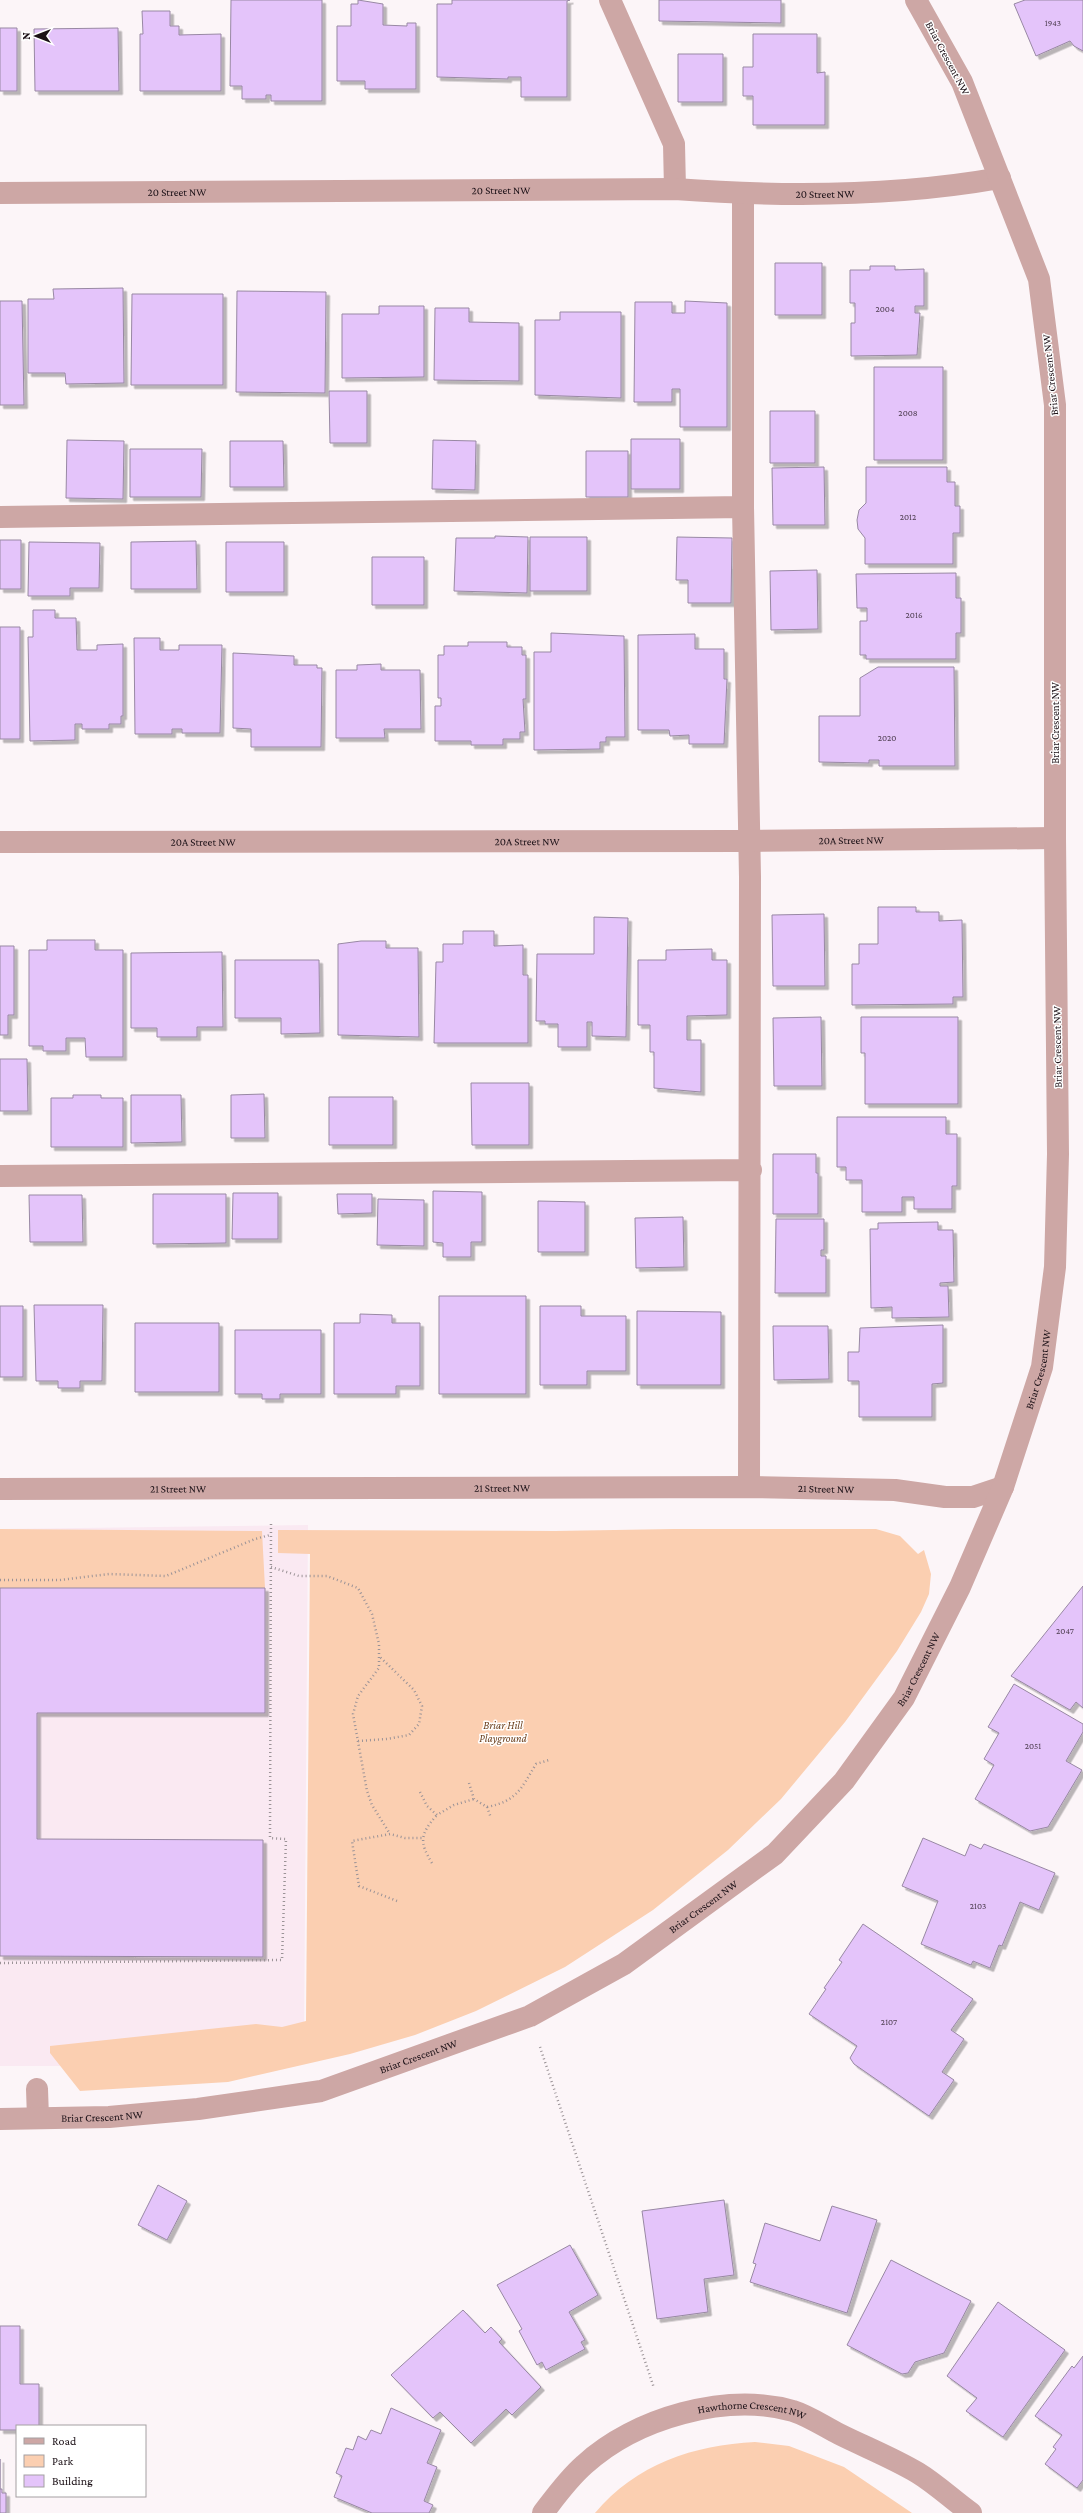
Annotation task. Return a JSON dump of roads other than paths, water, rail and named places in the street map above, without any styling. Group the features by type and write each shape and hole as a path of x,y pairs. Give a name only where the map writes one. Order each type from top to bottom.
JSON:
{"street":[{"path":"610,0 674,144 675,189"},
{"name":"Briar Crescent NW","path":"0,2118 109,2117 191,2110 321,2091 530,2016 624,1964 775,1854 844,1781 904,1698 960,1587 1003,1487 1042,1367 1055,1267 1058,1154 1054,838 1055,405 1039,279 962,82 916,0"},
{"name":"20 Street NW","path":"0,193 675,189 743,194 874,193 955,186 1000,178"},
{"path":"743,194 743,507 751,1170 749,1487"},
{"path":"0,517 743,507"},
{"name":"20A Street NW","path":"0,842 748,841 1054,838"},
{"path":"0,1176 751,1170"},
{"name":"21 Street NW","path":"0,1489 749,1487 895,1490 945,1497 973,1497 1003,1487"},
{"path":"37,2089 38,2118"},
{"name":"Hawthorne Crescent NW","path":"543,2513 564,2486 585,2464 616,2442 664,2418 695,2410 728,2406 761,2406 794,2412 918,2473 971,2513"}],"park label":[{"name":"Briar Hill Playground","path":"503,1731"}]}
